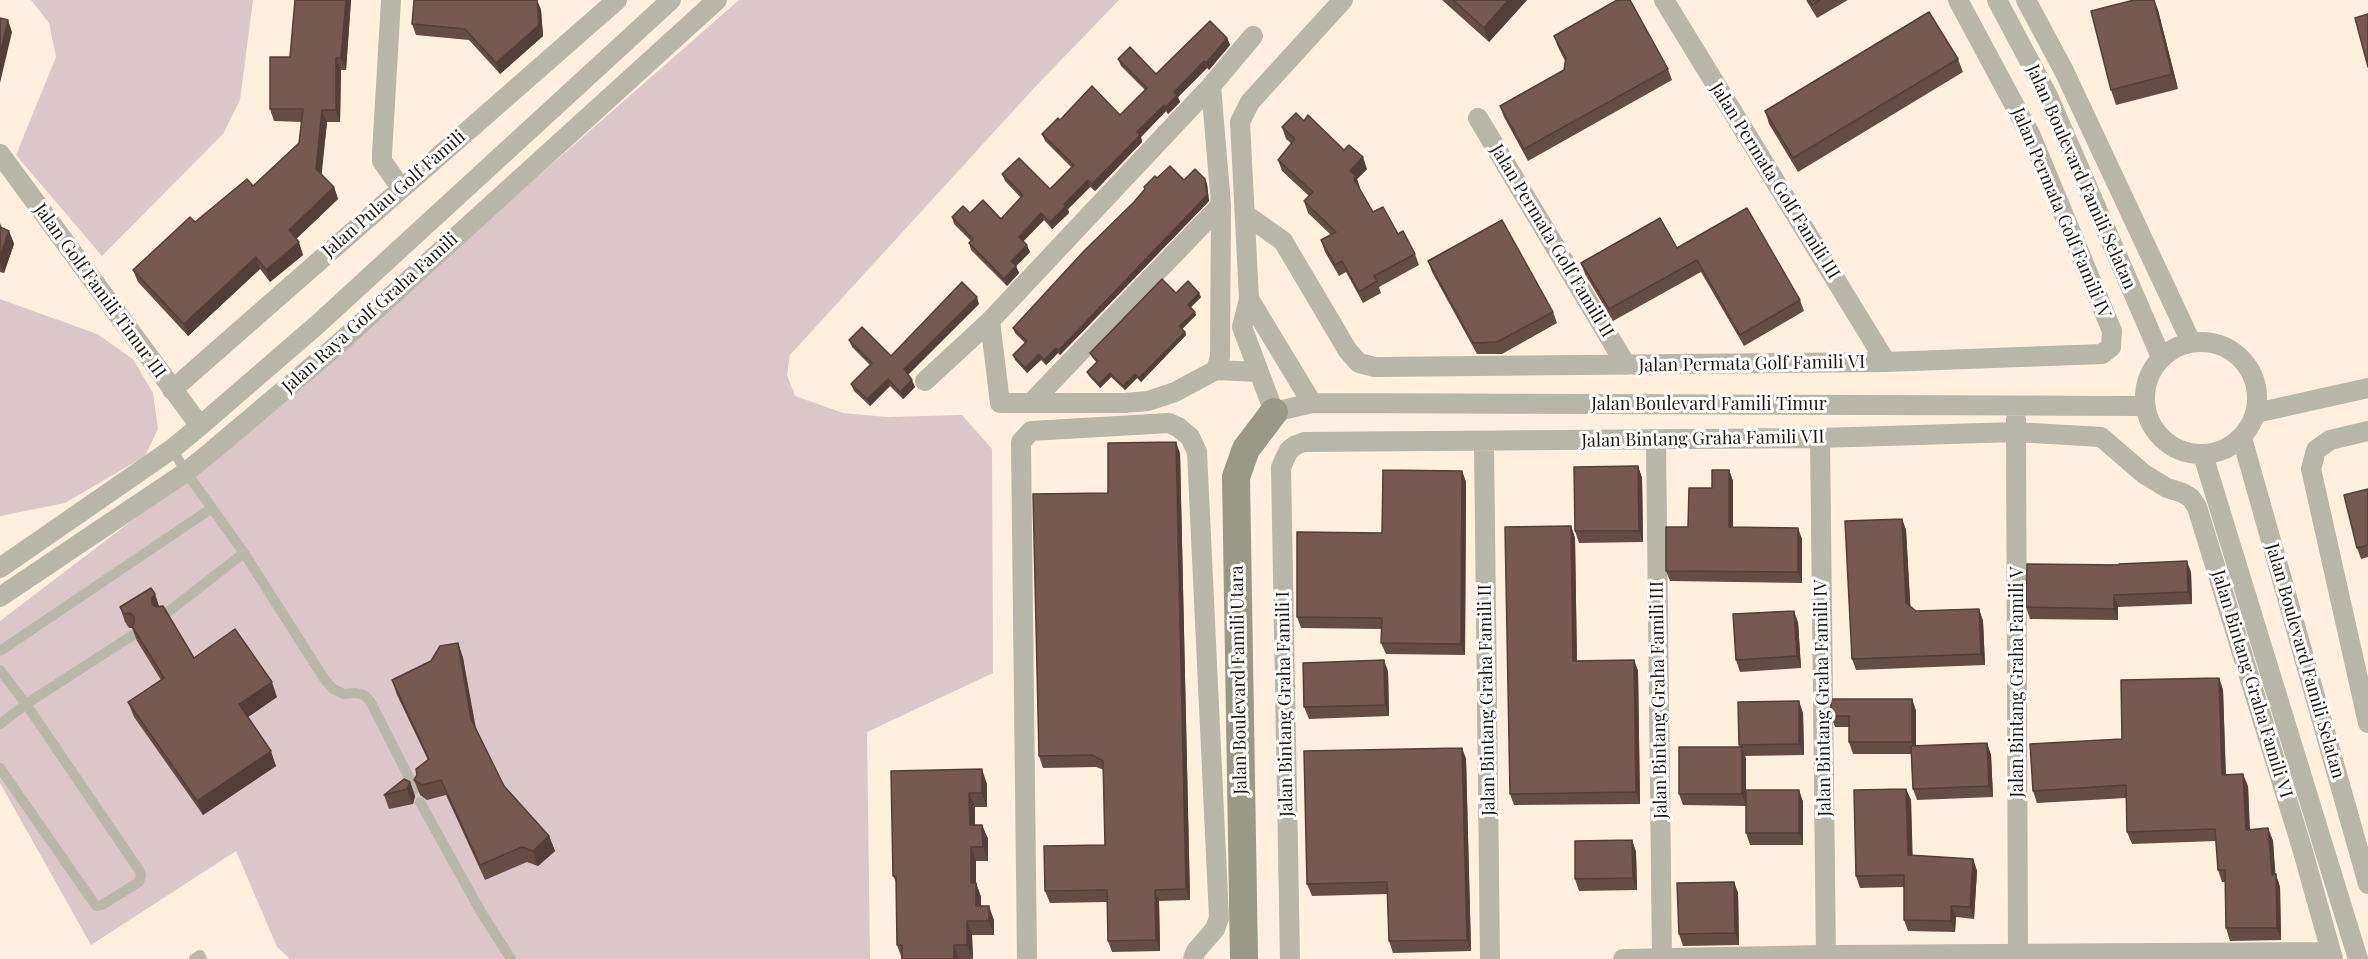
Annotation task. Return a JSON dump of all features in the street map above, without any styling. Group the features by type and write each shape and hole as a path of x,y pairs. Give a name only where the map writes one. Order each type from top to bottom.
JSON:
{"street":[{"path":"391,0 382,161 401,188"},
{"name":"Jalan Pulau Golf Famili","path":"172,390 401,188 597,7 617,0"},
{"name":"Jalan Raya Golf Graha Famili","path":"0,567 172,449 200,426 318,324 671,0"},
{"name":"Jalan Raya Golf Graha Famili","path":"0,597 186,472 335,347 717,0"},
{"path":"1274,412 1242,331 1249,299 1240,122 1250,102 1343,0"},
{"name":"Jalan Permata Golf Famili III","path":"1664,0 1886,362"},
{"name":"Jalan Permata Golf Famili IV","path":"1958,0 2031,136 2112,331"},
{"name":"Jalan Boulevard Famili Selatan","path":"1997,0 2048,96 2161,357"},
{"name":"Jalan Boulevard Famili Selatan","path":"2026,0 2064,71 2191,342"},
{"path":"925,381 990,321 1211,86 1253,36"},
{"path":"1211,86 1221,205 1221,340 1216,370"},
{"name":"Jalan Permata Golf Famili II","path":"1478,118 1626,365"},
{"name":"Jalan Golf Famili Timur III","path":"0,154 200,426"},
{"path":"1032,403 1221,205"},
{"name":"Jalan Permata Golf Famili VI","path":"1246,215 1283,241 1348,351 1359,363 1375,367 1886,362 2102,354 2111,347 2112,331"},
{"path":"1249,299 1312,403"},
{"path":"990,321 1000,403 1125,404 1148,401 1175,392 1216,370 1258,372"},
{"path":"318,324 335,347"},
{"path":"2191,342 2219,344 2243,359 2257,385 2256,413 2242,438 2217,453 2203,455 2182,452 2164,442 2151,426 2144,406 2147,380 2161,357 2175,347 2191,342"},
{"path":"2256,413 2368,388"},
{"name":"Jalan Boulevard Famili Timur","path":"1274,412 1312,403 2144,406"},
{"name":"Jalan Bintang Graha Famili V","path":"2015,406 2018,956"},
{"name":"Jalan Boulevard Famili Utara","path":"1244,959 1236,477 1246,449 1274,412"},
{"path":"1027,959 1021,442 1031,431 1169,423 1190,437 1197,452 1219,918 1215,929 1196,951 1193,959"},
{"path":"2368,431 2330,440 2316,450 2311,469 2368,723"},
{"name":"Jalan Bintang Graha Famili VII","path":"1289,450 1304,442 1656,441 2016,432 2097,436 2116,448"},
{"name":"Jalan Bintang Graha Famili IV","path":"1820,438 1826,957"},
{"name":"Jalan Boulevard Famili Selatan","path":"2242,438 2368,884"},
{"name":"Jalan Bintang Graha Famili III","path":"1656,441 1662,959"},
{"name":"Jalan Bintang Graha Famili II","path":"1484,442 1490,959"},
{"name":"Jalan Bintang Graha Famili VI","path":"2116,448 2144,474 2167,488 2183,493 2191,498 2197,507 2302,848 2332,956"},
{"name":"Jalan Bintang Graha Famili I","path":"1289,450 1281,467 1290,959"},
{"name":"Jalan Boulevard Famili Selatan","path":"2203,455 2358,959"},
{"path":"1623,959 2332,956"}],"lane":[{"path":"172,449 244,553 325,680 333,689 344,694 364,695 370,701 415,789"},
{"path":"0,651 212,508"},
{"path":"164,615 244,553"},
{"path":"0,724 26,704 133,635"},
{"path":"0,670 26,704 139,870 141,875 139,882 102,905 96,906 0,768"},
{"path":"420,802 481,912 511,959"},
{"path":"194,959 200,955 202,959"}],"shaded area":[{"path":"31,0 253,0 240,100 223,134 102,256 16,155 56,57 49,23"},
{"path":"739,0 1119,0 1036,86 790,355 787,375 795,396 843,413 887,417 962,415 992,449 993,673 867,732 870,959 290,959 277,947 236,851 91,945 0,783 0,621 184,481 324,364"},
{"path":"0,299 97,334 133,359 153,393 158,429 145,456 65,503 0,516"}],"building":[{"path":"295,0 346,0 341,58 336,58 336,110 322,110 316,169 334,187 289,230 299,242 266,270 256,257 184,324 133,270 190,217 195,222 247,179 253,186 299,143 303,109 270,109 270,57 290,57"},
{"path":"414,0 537,0 539,25 496,63 465,29 412,24"},
{"path":"1453,0 1508,0 1484,28"},
{"path":"1617,0 1630,0 1668,69 1524,149 1500,106 1564,70 1566,58 1554,36"},
{"path":"1809,0 1820,0 1812,5"},
{"path":"2134,0 2154,0 2172,74 2111,90 2091,11"},
{"path":"1929,12 1958,59 1793,158 1765,111"},
{"path":"2368,14 2368,67 2355,18"},
{"path":"0,18 8,20 0,54"},
{"path":"1210,21 1227,38 1206,63 1204,61 1174,92 1177,95 1166,107 1164,105 1137,132 1140,135 1092,184 1088,180 1050,222 1041,213 1019,237 1027,245 1011,261 1016,266 1004,279 969,243 973,239 952,217 963,206 970,213 983,200 1001,219 1023,195 1002,174 1019,158 1050,189 1074,165 1042,134 1058,118 1060,120 1092,86 1120,115 1147,88 1118,59 1130,47 1156,74"},
{"path":"1296,113 1304,121 1308,115 1344,150 1349,145 1363,157 1350,171 1356,176 1354,179 1373,212 1383,207 1398,234 1403,231 1415,254 1374,276 1377,281 1359,292 1342,261 1335,265 1321,240 1336,232 1304,201 1313,192 1278,160 1295,139 1282,127"},
{"path":"1170,166 1184,180 1195,169 1205,179 1207,195 1059,350 1056,348 1044,360 1039,354 1025,368 1013,355 1027,341 1013,328 1084,251 1134,202 1145,189 1144,187"},
{"path":"1747,208 1800,300 1740,335 1697,260 1609,309 1581,263 1660,218 1677,248"},
{"path":"1502,220 1553,312 1497,342 1473,343 1428,261"},
{"path":"0,227 9,231 0,257"},
{"path":"1162,279 1176,293 1188,281 1199,293 1188,305 1195,312 1179,326 1185,332 1139,378 1135,374 1123,386 1110,373 1099,384 1087,372 1098,361 1090,353"},
{"path":"962,282 977,297 904,369 912,380 900,392 888,379 867,399 851,384 872,363 849,340 862,327 891,356"},
{"path":"1176,442 1186,889 1155,890 1156,940 1108,941 1107,890 1045,891 1044,846 1105,845 1103,761 1092,755 1039,756 1033,494 1108,493 1108,443"},
{"path":"1638,466 1639,531 1575,531 1574,467"},
{"path":"1383,470 1462,471 1461,644 1381,643 1382,618 1297,617 1297,532 1382,533"},
{"path":"1712,470 1729,470 1729,527 1798,528 1798,572 1666,571 1666,527 1688,527 1689,488 1712,488"},
{"path":"2368,489 2368,545 2357,548 2344,495"},
{"path":"1902,519 1906,603 1916,611 1979,609 1981,654 1852,659 1845,521"},
{"path":"1571,526 1573,661 1634,660 1636,792 1510,794 1505,527"},
{"path":"2187,561 2188,592 2114,595 2114,609 2026,607 2027,564 2119,565"},
{"path":"151,588 155,594 152,604 156,607 163,606 194,658 235,629 272,682 239,704 271,751 197,801 128,702 164,678 132,626 134,617 130,613 124,614 120,607"},
{"path":"1794,611 1797,656 1736,660 1733,614"},
{"path":"458,643 471,719 504,786 549,836 533,851 522,847 480,865 441,780 422,785 414,780 417,775 416,769 429,759 392,680 431,661 440,646"},
{"path":"1384,660 1385,705 1304,707 1303,663"},
{"path":"2219,678 2222,775 2243,774 2246,830 2268,828 2272,875 2276,874 2277,928 2226,928 2225,870 2218,870 2215,829 2127,832 2126,785 2033,791 2030,744 2122,739 2121,680"},
{"path":"1831,699 1912,699 1912,742 1849,742 1849,716 1831,716"},
{"path":"1799,701 1799,744 1739,745 1738,702"},
{"path":"1987,743 1989,786 1913,789 1911,746"},
{"path":"1679,747 1742,747 1742,794 1679,794"},
{"path":"1462,748 1467,940 1389,941 1387,882 1307,884 1304,751"},
{"path":"982,769 982,793 969,793 970,825 982,825 983,847 971,847 971,883 976,883 976,906 989,906 989,921 967,921 967,945 954,945 954,959 902,959 902,945 897,945 891,771"},
{"path":"404,779 410,782 407,789 384,795"},
{"path":"1906,789 1908,855 1973,859 1970,907 1951,906 1951,921 1904,920 1904,875 1856,876 1854,790"},
{"path":"1746,790 1799,790 1799,833 1746,833"},
{"path":"1632,840 1633,878 1575,879 1575,841"},
{"path":"1734,882 1735,933 1679,934 1677,883"}]}
